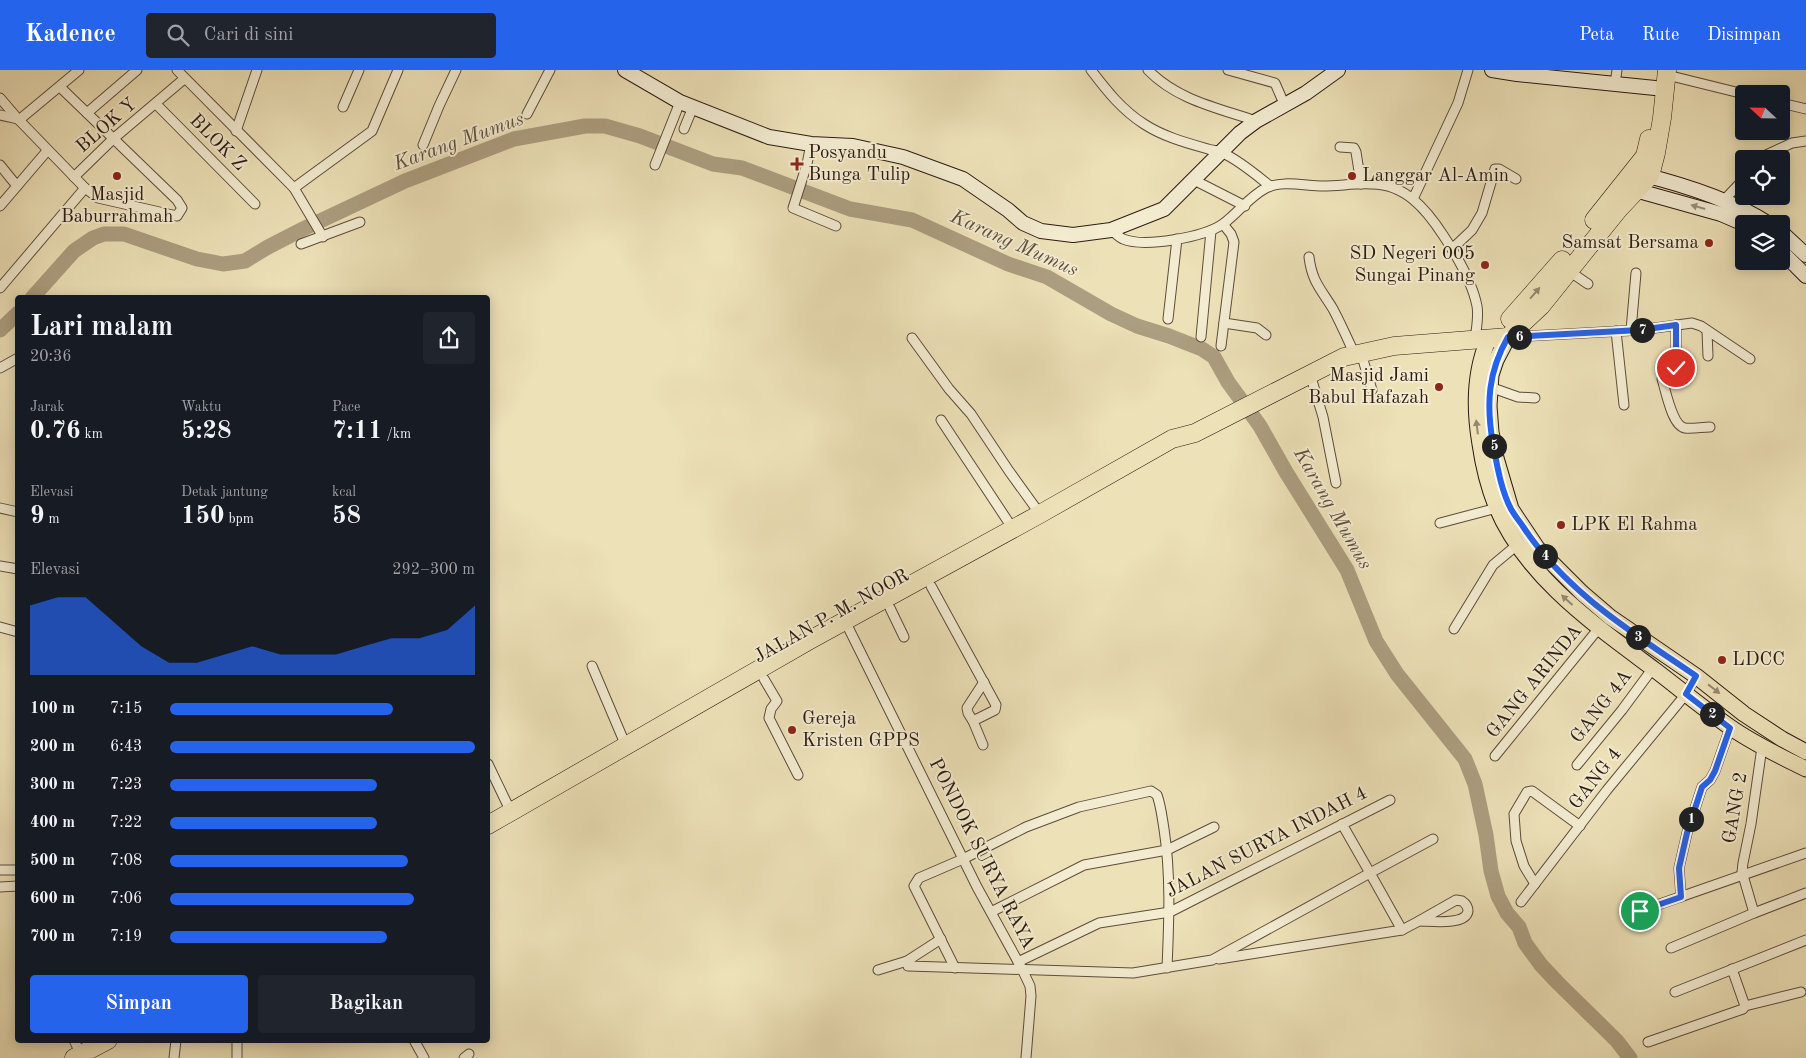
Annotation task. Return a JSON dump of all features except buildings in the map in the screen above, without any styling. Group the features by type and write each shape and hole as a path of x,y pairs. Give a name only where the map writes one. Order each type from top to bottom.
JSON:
{"highway":[{"path":"1481,340 1519,312 1630,183 1650,176 1658,144 1662,76"},
{"path":"1508,337 1540,306 1618,210 1645,156 1662,76"},
{"name":"JALAN P. M. NOOR","path":"490,835 630,747 764,679 848,626 890,608 931,586 1040,514 1172,439 1195,433 1337,360 1394,346 1508,337"},
{"name":"JALAN P. M. NOOR","path":"490,824 1013,533 1178,448 1195,433"},
{"path":"76,1051 99,1043"}],"main road":[{"path":"1508,337 1496,360 1492,375 1489,406 1491,432 1511,509 1537,548 1610,618 1696,676 1752,719 1806,752"},
{"path":"1481,340 1476,397 1476,424 1482,459 1497,508 1517,545 1553,587 1599,628 1730,728 1762,747 1806,769"}],"street":[{"path":"19,120 78,70"},
{"path":"87,113 137,70"},
{"path":"176,70 294,188 322,234"},
{"path":"236,131 257,70"},
{"path":"343,107 359,70"},
{"path":"294,188 372,131 398,70"},
{"path":"423,145 438,106 456,70"},
{"path":"527,114 550,70"},
{"path":"625,70 686,104 769,137 811,144 853,146 902,157 963,179 1008,210 1023,223 1041,231 1073,235 1111,230 1164,209 1240,133 1256,121 1286,106 1338,70"},
{"path":"1091,70 1112,98 1128,113 1146,125 1176,139 1221,152 1250,169 1270,186"},
{"path":"1148,70 1162,83 1191,99 1256,121"},
{"path":"1228,70 1275,83 1286,106"},
{"path":"1413,199 1458,104 1468,70"},
{"path":"1496,70 1616,77 1662,76 1735,92"},
{"name":"BLOK Y","path":"74,178 113,139 184,79"},
{"path":"0,98 85,188 102,199 177,216 182,208 177,200 60,87"},
{"name":"BLOK Z","path":"156,104 255,204"},
{"path":"684,129 686,104"},
{"path":"656,163 668,131 686,104"},
{"path":"1790,105 1806,109"},
{"path":"0,115 19,120"},
{"path":"1779,150 1792,144 1806,141"},
{"path":"811,144 792,207 794,210 836,226"},
{"path":"1340,147 1354,148 1361,184"},
{"path":"0,206 48,151"},
{"path":"0,165 17,186"},
{"path":"1452,249 1472,230 1482,213 1495,169 1516,179"},
{"path":"1650,176 1724,201 1756,215"},
{"path":"1194,180 1245,206"},
{"path":"1630,183 1735,220"},
{"path":"1111,230 1122,242 1198,236 1223,224 1255,195 1270,186 1293,184 1323,186 1373,184 1393,187 1413,199 1430,216 1452,249 1472,288 1477,306 1481,340"},
{"path":"1677,201 1683,187"},
{"path":"0,288 85,188"},
{"path":"1724,201 1735,189"},
{"path":"301,244 322,234 360,222"},
{"path":"1221,346 1234,242 1232,234 1223,224"},
{"path":"1201,337 1211,231"},
{"path":"1168,319 1177,239"},
{"path":"1790,239 1806,255"},
{"path":"1790,244 1793,241"},
{"path":"1309,257 1311,272 1316,284 1358,354 1372,390"},
{"path":"1790,260 1806,276"},
{"path":"1569,271 1588,284"},
{"path":"1631,330 1636,273"},
{"path":"1224,323 1257,328 1266,335"},
{"path":"1508,337 1631,330 1692,324 1701,326 1750,359"},
{"path":"1676,325 1676,368 1674,371 1664,374 1662,379 1674,419 1680,426 1687,428 1710,427"},
{"path":"1616,331 1624,405"},
{"path":"1707,331 1708,356"},
{"path":"912,338 949,389 971,414 1040,514"},
{"path":"0,368 15,360"},
{"path":"1310,374 1323,417 1336,483"},
{"path":"1490,387 1518,397 1535,398"},
{"path":"941,420 1013,533"},
{"path":"0,508 15,511"},
{"path":"1440,523 1497,508"},
{"path":"1454,629 1493,565 1517,545"},
{"path":"0,566 15,568"},
{"path":"931,586 996,705 995,710 973,721"},
{"path":"890,608 904,637"},
{"name":"PONDOK SURYA RAYA","path":"848,626 963,859 1030,986 1031,996 1026,1058"},
{"path":"0,627 15,631"},
{"name":"GANG ARINDA","path":"1496,756 1599,628"},
{"path":"592,666 630,747"},
{"name":"GANG 4A","path":"1577,766 1652,668"},
{"name":"GANG 4","path":"1521,902 1686,694 1696,676"},
{"path":"764,679 778,701 771,709 769,718 798,775"},
{"path":"983,745 967,708 984,682"},
{"path":"1681,897 1679,868 1694,810 1702,787 1710,780 1715,771 1730,728"},
{"name":"GANG 2","path":"1754,913 1743,875 1743,863 1751,824 1762,747"},
{"path":"490,768 512,812"},
{"path":"1535,884 1524,866 1516,841 1514,814 1527,792 1532,791 1580,826"},
{"path":"955,968 914,886 919,878 963,859 1026,827 1079,807 1151,792 1157,795 1160,803 1167,850 1170,912 1167,968"},
{"name":"JALAN SURYA INDAH 4","path":"1020,965 1099,922 1170,912 1390,800"},
{"path":"1342,824 1402,930"},
{"path":"991,912 1084,865 1167,850 1214,827"},
{"path":"1212,960 1433,839"},
{"path":"1640,911 1806,853"},
{"path":"0,870 15,870"},
{"path":"0,887 15,886"},
{"path":"1671,948 1806,893"},
{"path":"907,961 910,966 955,968 1020,965 1133,973 1402,930 1456,900 1462,901 1468,911 1466,916 1452,922 1419,921"},
{"path":"878,970 907,961 942,939"},
{"path":"1675,992 1805,940"},
{"path":"1732,969 1745,1006"},
{"path":"1648,1042 1743,1009 1745,1006 1801,992"},
{"path":"174,1058 176,1043"},
{"path":"237,1043 238,1058"},
{"path":"416,1043 424,1058"}],"waterway":[{"name":"Karang Mumus","path":"35,295 74,251 93,238 104,234 124,234 197,259 223,264 245,261 303,229 405,181 514,139 585,126 605,126 640,136 713,164 742,168 850,209 912,220 1008,264 1047,277 1111,314 1137,326 1202,349 1214,357 1228,382 1260,426 1286,472 1347,570 1376,641 1397,674 1465,759 1475,784 1486,835 1491,871 1498,896 1507,913 1519,927 1525,943 1541,965 1617,1041 1630,1058"},
{"name":"Karang Mumus","path":"0,330 15,316"}],"place":[{"name":"Posyandu Bunga Tulip","path":"797,164"},
{"name":"Masjid Baburrahmah","path":"117,176"},
{"name":"Langgar Al-Amin","path":"1352,176"},
{"name":"Samsat Bersama","path":"1709,243"},
{"name":"SD Negeri 005 Sungai Pinang","path":"1485,265"},
{"name":"Masjid Jami Babul Hafazah","path":"1439,387"},
{"name":"LPK El Rahma","path":"1561,525"},
{"name":"LDCC","path":"1722,660"},
{"name":"Gereja Kristen GPPS","path":"792,730"}],"route":[{"path":"1640,911 1681,897 1679,868 1687,833 1702,787 1710,780 1715,771 1730,728 1686,694 1696,676 1610,618 1537,548 1511,509 1496,458 1489,406 1492,375 1496,360 1508,337 1640,330 1676,325 1676,368"}]}
